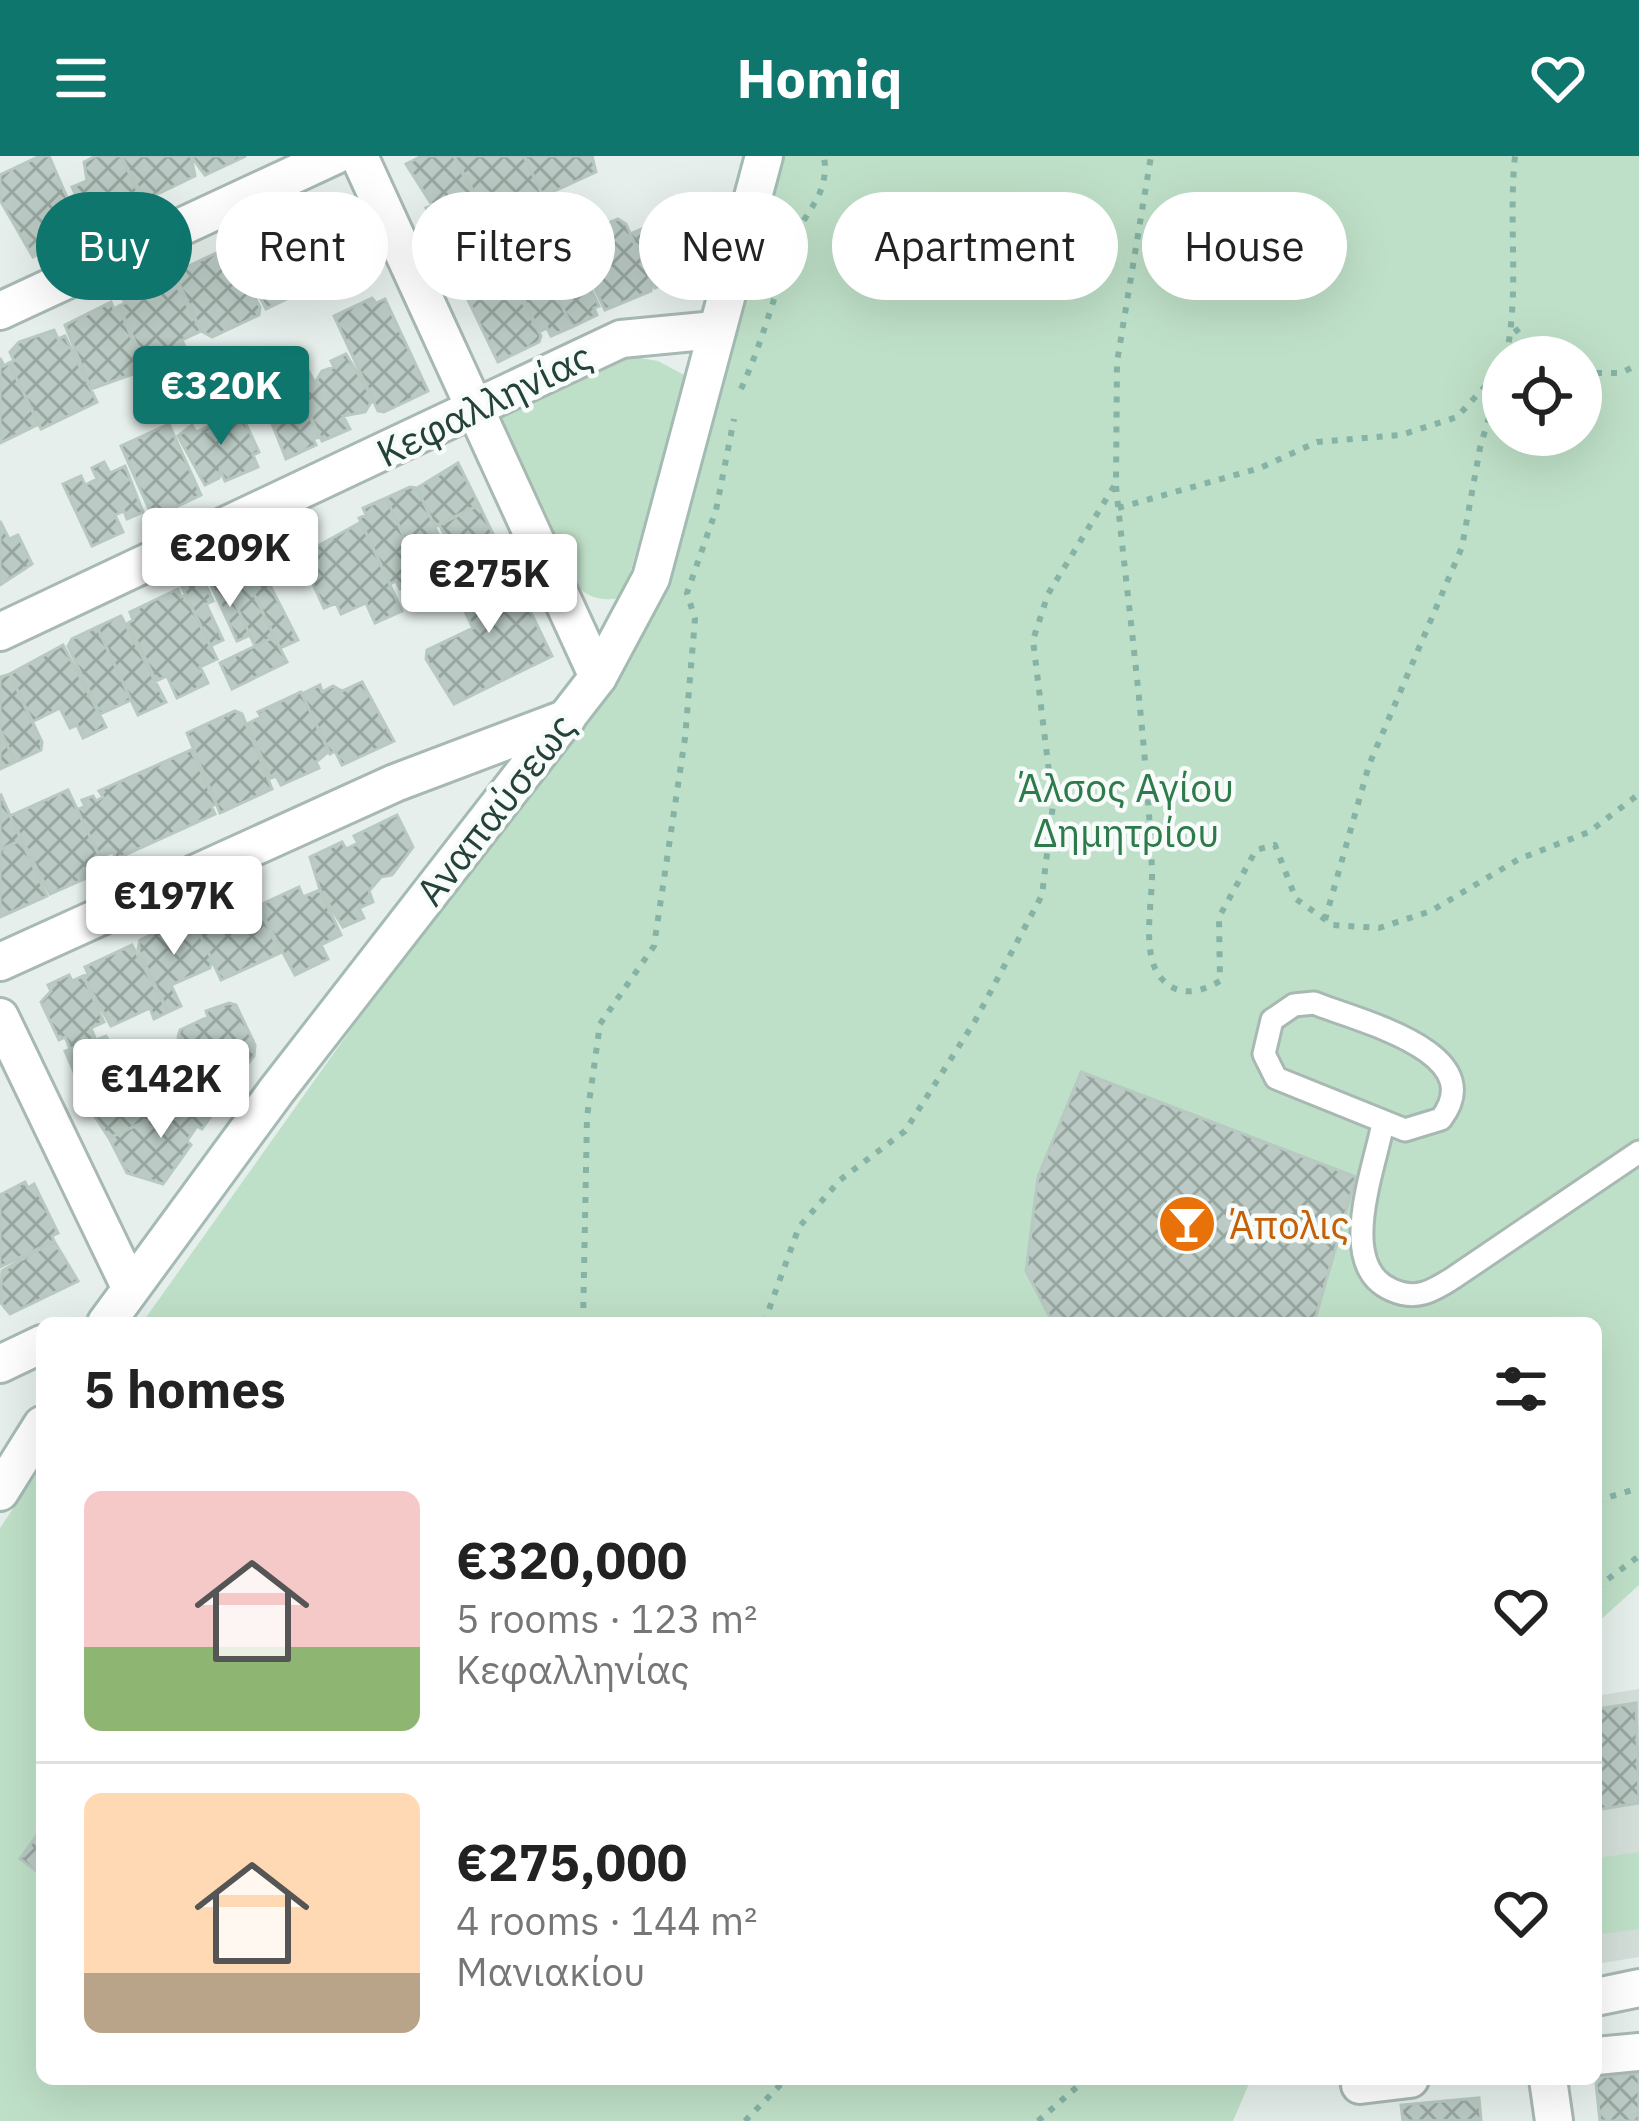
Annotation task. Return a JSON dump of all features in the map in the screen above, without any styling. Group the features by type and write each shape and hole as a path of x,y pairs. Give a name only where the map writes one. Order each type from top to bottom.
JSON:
{"street":[{"path":"0,311 334,156"},
{"path":"359,156 598,677"},
{"name":"Αναπαύσεως","path":"110,1317 598,677 651,578 764,156"},
{"name":"Κεφαλληνίας","path":"0,632 621,339 716,330"},
{"path":"0,962 395,782 567,718"},
{"path":"0,1017 130,1287"},
{"path":"0,1364 36,1348"},
{"path":"0,1492 36,1435"},
{"path":"1602,1996 1639,1988"},
{"path":"1602,2055 1639,2052"},
{"path":"1549,2085 1554,2121"}],"lane":[{"path":"1314,1003 1433,1053 1449,1068 1453,1098 1441,1119 1424,1129 1383,1123 1276,1078 1264,1054 1264,1036 1282,1010 1314,1003"},
{"path":"1383,1123 1361,1240 1364,1264 1389,1289 1411,1296 1430,1292 1454,1278 1639,1152"}],"path":[{"path":"583,1317 587,1117 595,1054 600,1024 654,946 686,738 695,619 687,593 716,510 738,396 762,344 794,238 820,201 827,177 824,156"},
{"path":"1151,156 1117,362 1116,482 1152,872 1151,953 1160,978 1181,992 1203,991 1220,981 1220,917 1256,850 1275,845 1296,899 1333,926 1379,928 1431,911 1520,859 1589,832 1639,794"},
{"path":"1511,336 1508,218 1515,156"},
{"path":"1513,325 1521,336"},
{"path":"1602,373 1621,373 1639,364"},
{"path":"1118,508 1260,468 1317,442 1401,435 1457,417 1482,390"},
{"path":"1325,920 1369,765 1462,547 1482,441"},
{"path":"766,1317 799,1227 840,1180 904,1131 975,1022 1042,895 1053,805 1033,640 1048,594 1116,482"},
{"path":"1602,1500 1639,1488"},
{"path":"1602,1584 1639,1556"},
{"path":"746,2121 780,2085"},
{"path":"1038,2121 1079,2085"}],"shaded area":[{"path":"1639,1689 1639,1957 1602,1963 1602,1695"}],"green space":[{"name":"Άλσος Αγίου Δημητρίου","path":"780,156 1639,156 1639,1585 1602,1619 1602,1317 146,1317 351,1029 597,702 732,300 808,300 808,192 768,192"},
{"path":"617,354 658,361 686,376 623,598 607,599 595,598 572,582 496,414"},
{"path":"36,1475 36,2085 1248,2085 1233,2121 0,2121 0,1528"},
{"path":"1639,1852 1639,1929 1602,1934 1602,1857"}],"building":[{"path":"49,156 65,192 36,192 33,257 0,200 0,175"},
{"path":"96,156 121,156 138,192 74,192 72,187 87,181 84,162"},
{"path":"121,156 191,156 195,176 162,192 141,192"},
{"path":"191,156 246,156 205,175"},
{"path":"422,156 454,156 471,192 424,192 406,164"},
{"path":"454,156 524,156 541,192 474,192"},
{"path":"524,156 592,156 596,172 552,192 541,192"},
{"path":"615,220 626,224 639,254 639,296 605,310 600,300 615,300"},
{"path":"639,230 639,253 630,234"},
{"path":"216,253 216,300 256,300 259,315 212,337 201,331 187,300 192,300 192,264"},
{"path":"184,300 201,331 182,340 186,349 161,360 156,350 142,357 119,306"},
{"path":"261,300 285,300 266,309"},
{"path":"368,300 385,300 428,391 378,411 334,316"},
{"path":"468,300 522,300 541,336 539,342 498,362"},
{"path":"524,300 559,300 572,327 551,336 547,328 539,332"},
{"path":"559,300 596,300 597,315 572,327"},
{"path":"111,302 114,309 119,306 144,370 91,389 65,325"},
{"path":"54,330 58,339 65,336 97,402 41,429 9,363 14,361 10,352 19,342"},
{"path":"346,354 373,399 365,412 343,416 350,429 322,441 292,377 308,370 315,383 322,371 334,367 331,361"},
{"path":"0,358 4,366 9,363 39,424 0,443"},
{"path":"293,380 319,437 313,439 316,445 286,459 261,396"},
{"path":"238,407 259,452 253,455 258,467 225,481 220,470 219,478 205,485 178,436 192,425 196,432 220,421 218,416"},
{"path":"169,424 201,495 153,518 121,446"},
{"path":"104,462 110,473 125,466 143,512 127,519 124,511 115,515 123,532 92,546 63,484 81,476 85,485 97,479 92,468"},
{"path":"458,463 479,505 435,527 417,488"},
{"path":"417,488 449,558 442,561 445,567 423,578 386,498"},
{"path":"386,498 423,578 400,589 396,581 390,584 359,518 366,515 363,508"},
{"path":"479,505 503,555 466,577 439,524"},
{"path":"0,521 9,539 18,535 32,564 0,585"},
{"path":"361,522 402,611 375,623 366,603 341,614 336,603 324,608 300,556"},
{"path":"497,562 499,567 507,563 552,656 454,704 426,659 427,650 473,628 454,589 460,586 458,581"},
{"path":"261,568 298,640 280,648 245,576"},
{"path":"243,570 274,637 255,646 224,579"},
{"path":"201,575 213,601 206,604 223,640 210,646 181,585"},
{"path":"224,579 250,635 237,641 211,585"},
{"path":"178,589 181,597 186,595 217,659 200,667 208,683 177,698 167,676 156,681 128,623 133,620 130,612"},
{"path":"121,616 166,702 138,715 97,627"},
{"path":"97,627 131,700 100,714 68,646 72,639"},
{"path":"274,637 287,662 232,689 220,663"},
{"path":"63,645 106,727 83,738 77,725 70,728 60,708 32,722 10,674"},
{"path":"10,674 42,742 41,750 15,762 0,730 0,677"},
{"path":"362,682 394,741 342,765 335,751 330,754 302,694 320,685 322,692 333,686 342,691"},
{"path":"301,692 329,751 316,762 319,768 281,785 276,776 271,778 247,724 261,717 258,712"},
{"path":"235,711 242,714 272,789 220,813 187,733"},
{"path":"0,730 15,762 0,769"},
{"path":"191,750 216,804 211,806 215,814 116,859 113,852 100,857 77,810 85,806 82,800 93,796 96,801 103,797 99,791"},
{"path":"68,790 102,862 96,864 100,872 50,894 10,816"},
{"path":"0,796 21,840 0,850"},
{"path":"397,815 413,847 392,875 381,877 369,891 373,902 359,908 364,918 343,927 320,890 310,857 342,842 346,849 358,843 354,836"},
{"path":"21,840 47,896 0,917 0,850"},
{"path":"249,886 280,953 221,980 193,919 196,911"},
{"path":"299,887 303,897 320,890 341,935 321,945 328,959 295,975 258,906"},
{"path":"187,918 194,922 212,960 210,968 171,985 181,1006 168,1012 138,949 140,940"},
{"path":"132,945 168,1012 154,1019 150,1008 111,1026 83,976 88,974 85,967"},
{"path":"69,975 72,981 83,976 104,1022 91,1028 95,1038 70,1049 65,1037 59,1040 41,1002 51,991 48,985"},
{"path":"236,1005 255,1045 254,1056 224,1093 208,1100 178,1037 180,1030 208,1017 206,1011"},
{"path":"106,1036 122,1069 81,1088 65,1051"},
{"path":"144,1059 150,1072 159,1068 175,1100 165,1104 168,1111 109,1138 80,1093"},
{"name":"Άπολις","path":"1081,1072 1356,1177 1316,1317 1050,1317 1026,1271 1038,1177"},
{"path":"204,1094 211,1116 202,1129 197,1126 187,1141 191,1145 163,1184 127,1173 109,1138"},
{"path":"25,1182 28,1188 34,1184 58,1233 52,1236 54,1241 0,1267 0,1195"},
{"path":"54,1241 78,1281 10,1314 0,1302 2,1271"},
{"path":"1636,1703 1639,1803 1602,1809 1602,1708"},
{"path":"36,1836 36,1871 20,1859"},
{"path":"1639,2073 1639,2121 1600,2121 1596,2085 1602,2085 1602,2077"},
{"path":"1479,2098 1481,2120 1403,2121 1401,2105"}],"place":[{"name":"Άπολις","path":"1187,1224"}]}
